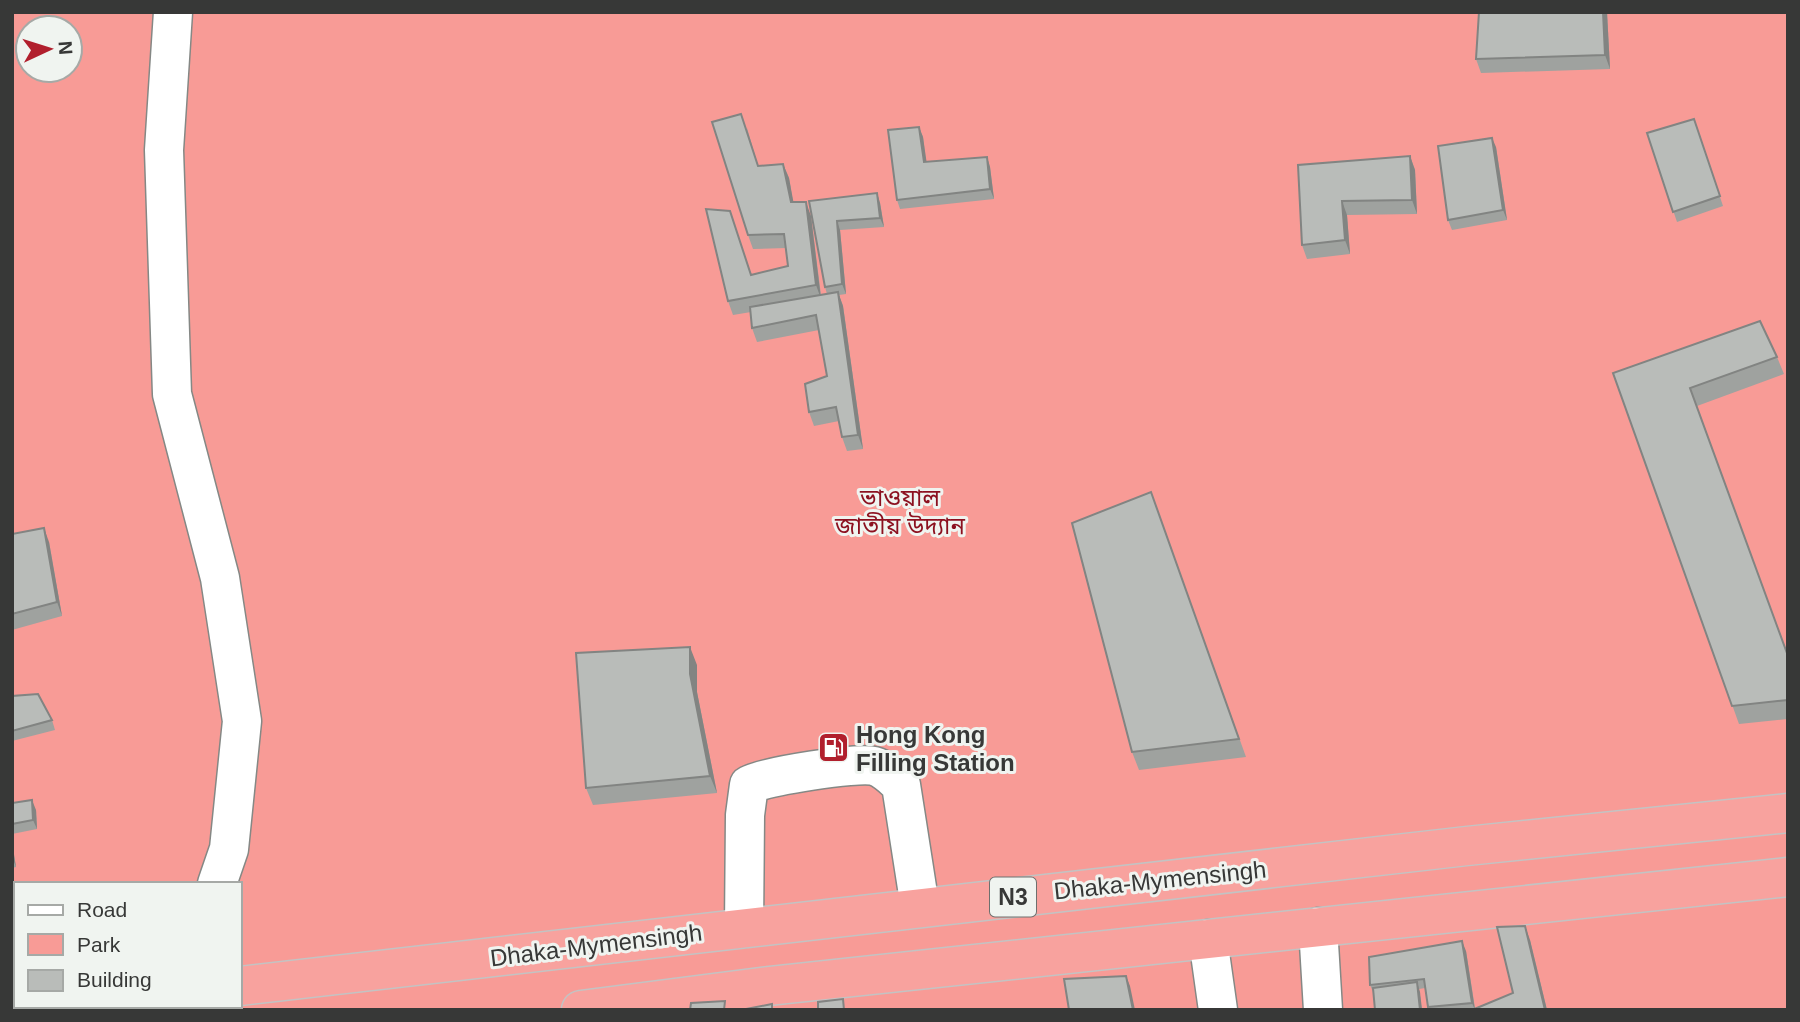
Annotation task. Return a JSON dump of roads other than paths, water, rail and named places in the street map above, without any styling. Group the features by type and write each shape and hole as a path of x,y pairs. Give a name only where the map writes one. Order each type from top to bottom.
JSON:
{"highway":[{"name":"Dhaka-Mymensingh","path":"242,986 1467,845 1788,813"},
{"path":"581,1010 769,986 1788,877"}],"street":[{"path":"173,12 164,150 172,394 220,578 242,721 229,849 218,882"},
{"path":"744,928 744,815 749,785 762,779 807,772 873,766 901,785 920,908"},
{"path":"1318,927 1323,1010"},
{"path":"1208,939 1218,1010"}],"place":[{"name":"Hong Kong Filling Station","path":"833,748"}],"park label":[{"name":"ভাওয়াল জাতীয় উদ্যান","path":"900,511"}]}
